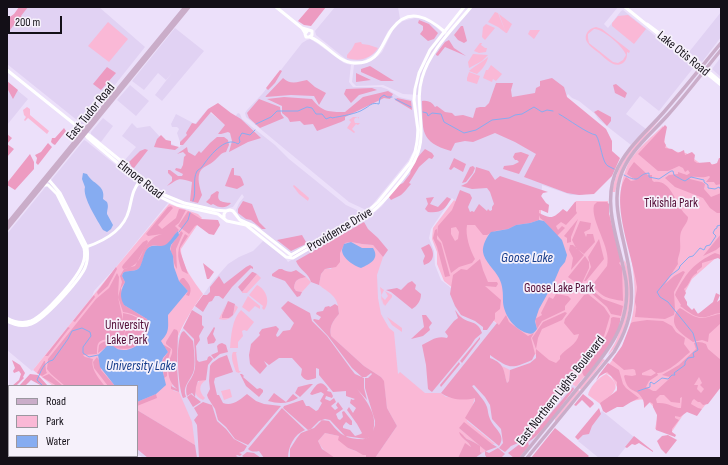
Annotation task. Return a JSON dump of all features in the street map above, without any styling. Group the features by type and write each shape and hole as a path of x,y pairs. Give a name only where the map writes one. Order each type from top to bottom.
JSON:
{"main road":[{"name":"East Tudor Road","path":"7,230 49,180 84,133 185,7"},
{"name":"East Tudor Road","path":"7,224 188,7"},
{"path":"276,7 306,31 311,31 311,36"},
{"name":"Providence Drive","path":"291,257 368,211 382,198 410,163 415,152 418,130 414,100 417,79 426,56 464,7"},
{"name":"Providence Drive","path":"291,257 293,258 370,214 382,202 412,164 417,156 421,142 419,103 423,76 432,57 471,7"},
{"name":"Lake Otis Road","path":"625,7 645,23 650,25 721,82"},
{"path":"306,31 306,37 311,36 316,39 346,62 356,63 367,62 376,56 395,25 408,18 417,17 429,20 448,35"},
{"name":"East Northern Lights Boulevard","path":"521,458 610,348 624,316 626,282 611,206 612,187 615,175 621,162 631,147 664,112 721,43"},
{"name":"East Northern Lights Boulevard","path":"527,458 614,352 627,323 631,305 632,286 616,205 617,191 623,170 634,152 668,116 721,50"},
{"name":"Elmore Road","path":"7,70 157,195 188,208 218,214 224,218"},
{"name":"Lake Otis Road","path":"705,70 721,85"},
{"path":"7,321 14,324 26,325 39,319 64,297 84,269 88,255 85,247 60,193 49,180"},
{"name":"Elmore Road","path":"142,182 175,200 215,210 226,211"},
{"path":"85,247 108,236 121,226 128,213 134,188 142,182"},
{"path":"7,318 14,321 26,322 37,317 61,295 78,274 84,262 85,247 57,194 48,185 44,185"},
{"path":"231,210 240,220 254,226 291,257 246,225 227,221 224,218 226,211 231,210"},
{"path":"230,221 234,220 235,215"},
{"path":"554,417 554,425"}],"shaded area":[{"path":"27,7 99,7 145,47 83,125 7,64 7,32"},
{"path":"335,7 398,7 400,19 388,31 378,51 363,61 347,60 316,35 315,31"},
{"path":"472,7 618,7 604,24 608,28 623,10 694,67 659,111 640,96 626,114 646,129 631,145 599,120 594,113 568,94 565,98 587,185 583,195 571,195 542,185 541,210 498,208 476,217 452,198 431,229 429,238 434,251 435,265 441,280 576,387 519,458 143,458 138,454 138,407 174,351 179,335 191,312 213,281 228,264 253,251 263,241 284,256 288,262 293,259 290,254 262,231 239,217 236,210 244,197 242,194 233,207 221,210 182,201 166,195 156,189 124,161 136,147 122,136 132,123 137,128 150,126 161,138 179,148 181,145 177,133 179,129 177,127 172,127 171,124 176,114 195,124 207,110 227,126 238,113 242,119 275,145 289,159 346,205 357,210 364,219 382,206 420,152 420,95 403,94 383,85 356,86 352,82 354,65 367,63 378,56 382,52 394,28 403,21 415,18 422,19 430,22 447,37"},
{"path":"721,12 721,37 702,62 689,52"},
{"path":"175,28 204,51 162,101 155,95 172,73 166,80 158,73 144,90 132,81"},
{"path":"310,39 344,63 351,65 349,82 353,87 381,87 399,97 412,100 416,128 414,150 408,161 372,205 366,210 349,202 246,117 245,113 247,110 263,93 302,43"},
{"path":"721,57 721,77 712,69"},
{"path":"7,82 28,99 7,125"},
{"path":"130,85 149,101 136,116 117,100"},
{"path":"103,118 113,126 101,142 91,134 91,132"},
{"path":"84,140 143,187 168,203 116,267 94,291 92,297 32,371 7,350 7,234"},
{"path":"602,411 634,437 617,458 599,458 578,441"}],"green space":[{"path":"19,7 28,7 21,16 30,25 19,18 7,34 7,19 14,14"},
{"path":"310,7 326,7 311,26 304,25 298,21"},
{"path":"495,12 498,13 506,33 488,22"},
{"path":"499,14 512,24 507,33 506,33"},
{"path":"628,15 646,29 634,44 612,26 612,23 618,16"},
{"path":"419,20 429,24 438,33 434,39 428,41 420,34 423,30 423,26 418,23"},
{"path":"108,22 128,39 109,62 88,46"},
{"path":"486,24 495,28 485,40 482,37 483,27"},
{"path":"461,26 463,26 467,41 464,43 458,40 454,35"},
{"path":"596,27 602,29 630,51 629,53 627,52 626,59 623,63 616,65 613,64 588,44 586,34","holes":["594,29 607,35 621,47 626,55 623,60 618,63 613,62 589,43 588,34"]},
{"path":"530,30 540,30 534,39 528,34"},
{"path":"449,40 454,48 466,56 445,47 438,56 436,55 445,42"},
{"path":"361,42 362,44 378,48 372,55 364,59 356,60 347,58 347,55 355,43"},
{"path":"480,43 487,48 486,52 479,53 474,51"},
{"path":"473,54 488,55 482,61 469,68 468,62"},
{"path":"488,57 487,62 477,74 469,71 484,61"},
{"path":"491,65 502,74 496,81 493,79 492,82 483,78 486,70 488,70"},
{"path":"370,66 394,81 381,81 361,72 361,69"},
{"path":"107,67 116,73 101,90 93,84"},
{"path":"280,70 282,71 275,83 268,90 266,88"},
{"path":"469,72 480,76 477,84 467,81"},
{"path":"356,73 371,80 356,82"},
{"path":"283,78 288,82 307,80 315,87 326,93 319,105 314,96 291,95 265,97"},
{"path":"552,78 564,87 567,97 606,129 612,141 612,151 620,158 612,176 594,194 579,195 567,193 524,177 536,154 495,133 473,142 465,141 455,143 451,151 433,143 425,134 422,120 422,101 430,102 435,107 437,106 445,112 452,113 455,116 463,115 473,118 476,108 485,107 489,103 496,83 513,83 511,90 512,97 535,93 536,88 540,86 540,81"},
{"path":"7,81 18,90 13,99 7,88"},
{"path":"616,84 627,93 625,98 615,93 613,85"},
{"path":"372,88 377,90 359,95 351,103 344,94 346,89"},
{"path":"388,91 393,94 390,99 384,98 345,117 345,120 341,122 317,131 313,124 304,125 300,121 290,122 282,113 282,106 267,99 284,97 312,99 319,107 323,109 334,112 345,112 363,97"},
{"path":"397,98 411,101 412,110 395,100"},
{"path":"259,99 280,107 281,114 284,118 260,128 249,118 247,113"},
{"path":"218,103 241,119 261,138 248,142 229,152 232,141 230,133 218,134 225,125 211,112 183,145 180,145 180,142 187,135 186,133 192,123 196,124 208,109"},
{"path":"27,107 30,109 30,115 49,131 47,134 28,118 25,121 24,120 26,117 23,110"},
{"path":"598,110 611,117 611,121 607,126 594,112"},
{"path":"353,117 358,117 354,120 355,123 360,123 358,125 356,124 352,129 355,132 354,133 347,128 351,122 349,120"},
{"path":"659,118 660,119 632,152 624,164 615,192 612,192 619,169 624,160"},
{"path":"665,125 667,127 664,142 666,145 665,148 672,149 678,153 684,150 685,155 692,152 695,155 694,161 697,163 710,162 712,165 717,163 719,158 721,158 721,184 716,185 714,182 706,182 710,177 709,176 689,178 705,184 704,189 711,197 721,193 721,213 717,213 710,208 703,198 675,187 665,178 669,175 678,174 678,172 687,175 690,173 688,170 685,172 683,168 679,166 668,171 658,171 638,154"},
{"name":"Tikishla Park","path":"663,126 665,145 671,151 686,153 701,164 721,164 721,257 718,256 692,279 684,294 685,306 696,314 721,306 721,386 702,409 687,409 671,433 655,429 658,414 653,406 645,400 642,399 626,403 606,411 599,403 588,395 590,389 595,383 606,374 612,379 616,386 611,395 604,401 617,390 617,387 611,376 603,372 624,342 631,321 635,296 633,270 621,208 623,178 633,157"},
{"path":"64,128 66,131 55,145 53,144 51,142 52,138 55,138"},
{"path":"7,134 12,138 7,144"},
{"path":"161,135 166,140 171,141 171,145 179,147 175,150 154,147 157,139"},
{"path":"217,137 224,137 228,140 229,145 226,152 221,154 201,170 199,176 199,186 202,195 198,203 190,201 192,182 176,180 167,186 172,181 172,177 168,173 168,170 178,176 182,176 183,174 175,170 176,168 181,169 184,157 186,155 183,152 177,154 187,147 188,152 195,156 199,151 201,153"},
{"path":"48,143 52,147 38,165 36,163 37,158 35,155 41,152"},
{"path":"7,144 14,149 7,157"},
{"path":"145,149 148,150 134,168 132,167 129,162 140,151"},
{"path":"425,149 432,153 434,156 432,159 429,158 419,167 409,183 411,184 404,193 391,200 388,196 397,186 403,183 410,174 416,159"},
{"path":"521,152 529,155 519,174 503,169 504,166 513,165 519,162 513,157 515,153"},
{"path":"30,154 34,162 34,169 15,190 7,185 7,183"},
{"path":"454,158 466,164 463,172 454,167 451,170 449,169"},
{"path":"634,162 648,175 652,175 652,180 654,182 663,183 667,186 688,217 680,234 678,264 665,284 674,276 683,271 685,272 674,292 674,315 665,319 635,317 637,287 621,215 620,200 621,187 626,177 631,181 636,180 627,174"},
{"path":"473,166 475,168 473,173 466,182 462,183 470,167"},
{"path":"476,167 489,171 495,180 500,176 548,192 543,193 541,196 549,205 548,213 539,210 539,213 543,215 552,217 563,209 567,212 575,202 577,213 566,225 561,222 556,226 558,230 562,226 565,228 557,236 539,215 539,220 516,225 508,229 495,231 487,235 483,235 475,225 467,225 468,242 475,259 472,263 459,267 451,273 442,242 437,235 438,226 452,210 460,190 470,194 472,198 468,207 470,212 474,212 479,204 487,211 488,209 490,211 492,210 494,204 487,188 472,189 461,186 467,183 475,172","holes":["456,227 459,232 458,239 455,241 451,234 451,228"]},
{"path":"232,168 234,168 234,175 240,176 244,185 237,189 225,186"},
{"path":"294,185 309,198 308,201 299,194 293,186"},
{"path":"217,191 219,192 218,198 220,201 231,203 222,207 213,204 211,205 206,202 211,195"},
{"path":"434,197 430,204 438,207 447,197 451,199 442,210 437,212 428,212 425,209 428,204 426,198"},
{"name":"Goose Lake Park","path":"454,200 476,217 498,208 541,210 541,218 553,223 564,210 567,212 576,201 608,201 609,214 613,222 624,273 626,295 623,313 612,342 576,387 444,281 437,264 437,252 432,239 433,228"},
{"path":"243,201 252,204 259,222 266,229 262,229 251,220 246,219 238,213 238,209"},
{"path":"597,202 607,202 609,204 609,214 621,261 619,263 622,267 623,301 605,297 598,292 593,284 607,266 608,259 607,251 595,219 594,205"},
{"name":"University Lake Park","path":"169,204 198,214 202,218 181,249 183,261 192,279 203,294 179,335 173,355 172,388 174,391 179,392 192,422 195,445 138,411 138,385 52,385 33,370"},
{"path":"171,206 173,208 158,225 162,229 176,218 179,209 186,210 179,223 175,226 179,230 166,245 153,245 149,247 139,269 125,272 122,276 125,282 121,288 124,305 147,319 149,322 148,330 144,322 138,317 123,312 118,297 122,282 120,276 124,269 131,267 139,260 149,242 162,234 148,236 146,234 168,207"},
{"path":"188,211 201,219 218,220 220,225 214,235 209,234 197,225 189,234 178,226"},
{"path":"578,219 571,237 571,242 567,243 567,238 564,236"},
{"path":"580,221 591,223 590,229 584,232 586,237 587,234 593,234 595,242 584,254 576,248 572,240"},
{"path":"364,222 368,229 388,250 383,257 373,245 351,242 345,243 340,253 340,262 336,267 325,269 321,274 319,285 311,282 296,261"},
{"path":"437,229 437,239 441,243 450,276 445,277 433,238 435,230"},
{"path":"181,231 183,233 176,249 177,269 174,263 171,246"},
{"path":"185,234 188,236 180,248 180,251 188,274 182,271 178,256 180,244"},
{"path":"721,234 721,246 703,256"},
{"path":"302,235 306,244 291,251 277,240"},
{"path":"599,239 604,259 586,281 584,281 591,267 588,257"},
{"path":"147,240 148,242 135,266 123,269 123,265 143,242"},
{"path":"351,242 373,245 383,257 377,275 378,298 381,314 389,328 394,332 398,374 400,372 425,393 441,393 446,397 475,398 467,421 495,444 492,444 459,428 486,451 482,453 480,452 480,446 465,438 464,435 465,440 470,444 471,448 465,444 458,458 375,458 397,426 387,408 384,384 381,377 364,366 331,336 332,324 339,314 337,303 334,296 319,285 321,274 325,269 331,269 345,243"},
{"path":"429,244 433,256 428,264 424,265 423,261 425,256 421,248"},
{"path":"570,245 573,245 584,255 571,270 573,258 569,250"},
{"path":"715,253 721,255 721,260 718,258 702,263 702,267 697,271 684,289 686,293 684,297 687,305 692,310 694,308 698,314 713,302 716,293 720,295 717,302 721,299 721,313 706,317 698,317 680,306 681,305 675,295 684,279 696,264"},
{"path":"585,256 589,262 589,268 582,283 579,285 568,277"},
{"path":"480,259 488,282 497,282 498,284 496,287 485,286 501,300 500,309 495,313 495,319 487,330 483,330 483,327 475,321 461,315 450,294 453,275 461,269 467,270"},
{"path":"625,260 631,281 628,316 620,339 608,355 616,341 625,312 627,282"},
{"path":"203,263 214,272 209,279 207,279"},
{"path":"250,265 253,269 251,268 232,287 223,299 219,296 215,296 203,312 195,306 203,295 207,295 210,292 210,287 219,276 224,284"},
{"path":"116,267 117,269 108,286 98,295 97,292"},
{"path":"279,269 289,272 296,270 306,277 299,279 295,283 294,288 296,291 302,292 300,296 297,297 285,281 272,276 272,274"},
{"path":"252,272 257,274 242,292 238,287"},
{"path":"117,273 119,277 118,297 123,320 123,313 136,317 145,326 145,336 135,341 126,342 123,339 126,330 123,321 125,331 121,338 101,341 98,345 97,354 83,355 93,359 92,362 94,370 104,385 64,385 47,369 48,359 96,299 109,288"},
{"path":"257,274 261,278 247,293 242,293 242,292"},
{"path":"306,277 311,282 302,292 296,291 294,285 296,281"},
{"path":"184,278 190,286 191,291 189,296 186,295 188,291 179,281"},
{"path":"412,281 416,285 415,289 421,294 418,303 412,309 391,292 386,290 397,288 401,290"},
{"path":"257,285 263,289 266,296 267,303 264,310 262,308 263,306 249,295"},
{"path":"380,287 384,290 381,295"},
{"path":"592,290 603,299 623,306 621,316 611,314 607,307 590,292"},
{"path":"385,291 392,295 385,306 383,302 384,305 383,304 382,297 385,300 388,296"},
{"path":"556,294 568,296 571,299 565,306 565,310 542,321 537,329 535,319 542,315 541,313 549,297 553,299"},
{"path":"588,294 604,307 610,316 604,336 593,351 584,358 579,372 570,387 534,431 523,441 511,446 505,452 499,448 503,443 501,429 492,419 490,405 474,385 472,386 484,401 492,423 501,435 502,439 499,446 465,418 475,401 475,398 458,399 441,393 497,323 499,325 506,315 509,322 528,336 534,333 531,338 535,354 532,360 514,366 501,363 490,355 490,358 498,362 503,368 507,383 509,381 510,370 530,363 536,358 536,349 549,360 556,363 560,359 562,353 574,344 579,334 574,335 564,323 565,319 584,295"},
{"path":"94,295 95,297 75,322 73,321"},
{"path":"248,296 260,306 260,309 255,306 249,312 242,307"},
{"path":"228,301 235,304 233,315 229,318 222,318 222,315"},
{"path":"288,301 310,313 312,321 327,336 355,374 364,378 364,388 367,400 357,389 372,413 365,388 365,378 368,378 372,374 371,373 366,377 362,377 352,368 328,336 313,320 319,320 321,317 316,314 317,312 323,311 325,307 330,307 335,304 338,306 339,314 332,324 331,336 364,366 381,377 384,381 387,408 397,426 375,458 366,458 366,455 348,448 338,440 339,436 325,433 318,441 322,449 335,458 290,458 290,449 301,433 314,428 322,420 308,430 283,408 284,406 303,400 306,406 309,406 316,411 318,410 322,403 320,401 324,394 321,392 312,395 310,394 320,383 328,389 327,391 331,392 333,396 332,398 326,396 325,399 330,401 334,398 336,402 331,406 335,410 338,408 336,405 338,402 343,409 336,414 338,419 340,420 343,417 342,412 344,411 352,421 352,425 346,422 343,428 350,430 355,436 362,433 347,410 349,407 353,413 356,408 350,403 351,399 355,399 346,396 346,391 333,392 319,375 319,369 316,368 316,378 308,380 304,379 301,375 302,369 292,358 279,358 269,365 264,361 267,366 260,374 250,364 249,355 251,344 260,335 259,333 262,329 276,326 279,329 276,335 277,337 283,331 290,330 294,323 281,308","holes":["322,420 330,420 345,436 329,421","345,436 366,439 357,439"]},
{"path":"226,304 222,315 229,318 233,315 235,305 238,307 235,313 231,318 226,320 219,319"},
{"path":"680,308 693,316 700,318 721,314 721,323 709,334 708,342 702,340 693,342 679,331 674,324 674,320 676,312"},
{"path":"192,310 202,316 202,325 204,327 199,336 200,340 196,346 197,360 199,362 207,360 210,356 213,359 208,365 206,380 198,381 195,397 192,393 187,396 186,392 187,385 195,369 194,339 183,328"},
{"path":"241,310 254,322 247,331 242,331 243,336 238,342 238,348 230,348 234,323"},
{"path":"455,310 464,319 476,324 482,333 475,339 432,392 428,389 426,365 422,345 437,338 447,338 448,336 445,332 458,318"},
{"path":"565,312 567,313 562,320 542,329 538,338 536,349 532,338 543,322"},
{"path":"422,315 426,315 432,323 429,327 430,330 423,336 411,339 424,327"},
{"path":"387,317 402,328 402,332 392,325"},
{"path":"611,318 620,318 620,325 617,333 613,341 585,377 582,370 606,336 610,327"},
{"path":"647,320 663,321 672,326 676,332 685,338 684,344 690,352 670,368 661,373 657,373 658,375 649,381 646,387 653,391 656,391 670,377 662,375 679,365 696,349 694,343 700,342 706,344 708,349 721,360 721,387 708,404 703,405 694,399 692,401 691,404 702,409 697,416 687,412 680,417 675,416 675,418 679,420 672,429 672,432 676,435 675,437 656,430 657,415 653,404 650,402 644,408 643,400 640,395 628,386 624,376 636,375 635,370 624,370 612,360 622,346 631,323","holes":["651,369 656,373 651,376 642,375 642,373","699,377 702,383 700,385 704,389 701,393 697,389 698,385 694,385","660,395 664,395 671,402 680,403 680,398 682,397 681,408 664,403 657,403 656,399"]},
{"path":"68,327 70,328 48,356 45,356"},
{"path":"214,327 213,334 216,340 214,343 208,344 207,338"},
{"path":"174,329 178,332 177,367 179,392 171,389 171,386 177,389 172,384 169,377 168,366 172,349 166,344"},
{"path":"184,331 193,341 195,362 193,373 185,387 186,397 183,398 179,374 178,345 182,332"},
{"path":"146,336 146,339 131,348 105,348 98,353 99,345 103,342 121,339 125,344 132,344"},
{"path":"480,337 480,339 462,363 460,361"},
{"path":"222,343 226,345 228,352 220,354 214,359 211,355 218,352 217,346"},
{"path":"163,345 171,349 167,363 167,376 164,378 162,361 168,352"},
{"path":"233,352 237,352 239,371 241,371 239,373 236,372 233,364"},
{"path":"227,355 233,372 215,378 214,382 217,395 219,395 223,403 233,403 247,394 256,401 264,404 281,406 248,445 235,439 226,427 218,420 215,409 207,395 210,389 210,366 219,358"},
{"path":"97,357 100,362 101,370 114,385 107,385 94,368 93,362"},
{"path":"603,359 605,360 581,390 579,388"},
{"path":"12,360 20,365 25,373 24,378 17,385 13,385 19,380 21,374 19,371 14,373 13,371 15,368"},
{"path":"44,361 47,373 42,376 37,373"},
{"path":"459,362 460,364 441,387 440,385"},
{"path":"608,363 619,370 623,384 639,398 623,407 617,407 606,413 603,411 600,403 617,391 617,382 607,372 600,376 596,381"},
{"path":"502,366 510,370 509,381 507,383"},
{"path":"30,374 38,375 47,385 40,385 31,380 26,385 20,385"},
{"path":"49,374 62,385 55,385 42,377"},
{"path":"240,374 242,374 244,376 243,377 257,389 260,388 263,390 259,397 246,386"},
{"path":"200,380 206,380 203,382 200,389 205,398 203,400 197,396 195,391 195,388"},
{"path":"313,384 300,397 295,393 298,387"},
{"path":"573,387 574,389 552,418 533,439 528,442 529,446 519,458 514,458 508,453 534,433"},
{"path":"230,389 232,397 224,400 221,391"},
{"path":"577,389 580,391 555,422 555,419"},
{"path":"274,393 286,402 293,394 298,398 291,401 283,403 268,401"},
{"path":"156,394 157,398 138,406 138,402"},
{"path":"191,394 201,402 193,407 187,397"},
{"path":"583,394 594,404 590,408 582,400 576,406 574,405"},
{"path":"203,402 212,405 217,421 234,439 247,446 244,451 239,453 242,454 240,456 236,456 240,458 199,458 197,425 194,420 198,415 194,408"},
{"path":"282,408 305,430 292,441 288,458 264,458 259,451 253,452 249,450 248,449"},
{"path":"599,408 601,414 592,426 589,434 583,435 578,440 575,437"},
{"path":"138,411 195,445 197,458 148,458 138,450"},
{"path":"464,422 497,447 486,451 459,428"},
{"path":"555,428 589,456 587,458 531,458"},
{"path":"459,432 467,439 480,446 480,452 482,453 475,458 458,458 465,443 471,447"},
{"path":"325,433 339,436 348,448 366,455 366,458 335,458 330,455 323,449 318,441"},
{"path":"668,435 677,440 666,454 661,449 657,441 662,436"},
{"path":"634,436 653,452 639,443 635,445 632,444 627,448 625,447"},
{"path":"498,448 505,454 501,458 487,458 485,451 489,453"},
{"path":"247,452 254,453 261,458 245,458 242,456"}],"water":[{"path":"83,173 87,174 101,188 103,199 108,204 107,214 113,225 107,232 103,230 88,203 82,179"},
{"name":"Goose Lake","path":"539,220 544,221 562,240 567,255 565,262 560,268 539,309 535,321 537,329 534,333 530,334 522,331 514,325 505,312 500,281 485,259 483,247 491,232 508,229 516,225"},
{"name":"University Lake","path":"178,231 179,235 171,245 170,249 173,256 174,267 179,281 188,291 168,315 167,332 161,341 168,352 163,358 161,364 166,385 156,394 138,402 138,385 114,385 100,367 98,355 107,346 113,346 119,350 126,350 133,348 145,338 149,325 147,319 124,305 121,299 122,288 125,282 122,276 125,272 139,268 144,254 149,247 165,245"},
{"path":"351,242 362,248 373,248 375,258 373,261 361,268 349,261 344,256 342,250 344,244"}],"waterway":[{"path":"256,124 271,117 277,111 298,111 307,107 312,108 316,114 322,114 326,119 344,116 361,111 372,104 379,104 380,98 384,95 387,97 392,97"},
{"path":"395,99 411,107"},
{"path":"423,112 427,113 428,116 432,113 441,114 444,122 464,133 476,130 492,120 509,118 522,114 534,107 542,112 547,110 553,111"},
{"path":"559,114 596,135 604,161 608,166 614,169"},
{"path":"193,201 197,171 202,167 208,158 222,145 233,142 238,144 242,133 250,135 255,130"},
{"path":"624,175 636,179 649,173 649,177 659,179 673,171 674,175 684,181 691,177 704,180 704,182 708,185 708,188 715,189 719,187 721,190"},
{"path":"179,232 188,220 190,213"},
{"path":"638,391 650,387 651,382 654,384 662,378 668,379 672,375 675,375 674,373 685,365 688,358 694,357 693,353 698,350 693,333 668,302 660,297 657,292 689,257 693,256 700,248 704,250 706,246 710,245 716,236 713,233 715,229 717,226 721,225"},
{"path":"42,385 37,380 41,371 47,363 53,360 72,331 82,328 90,332 91,336 83,347 83,353 89,357 98,355"}]}
